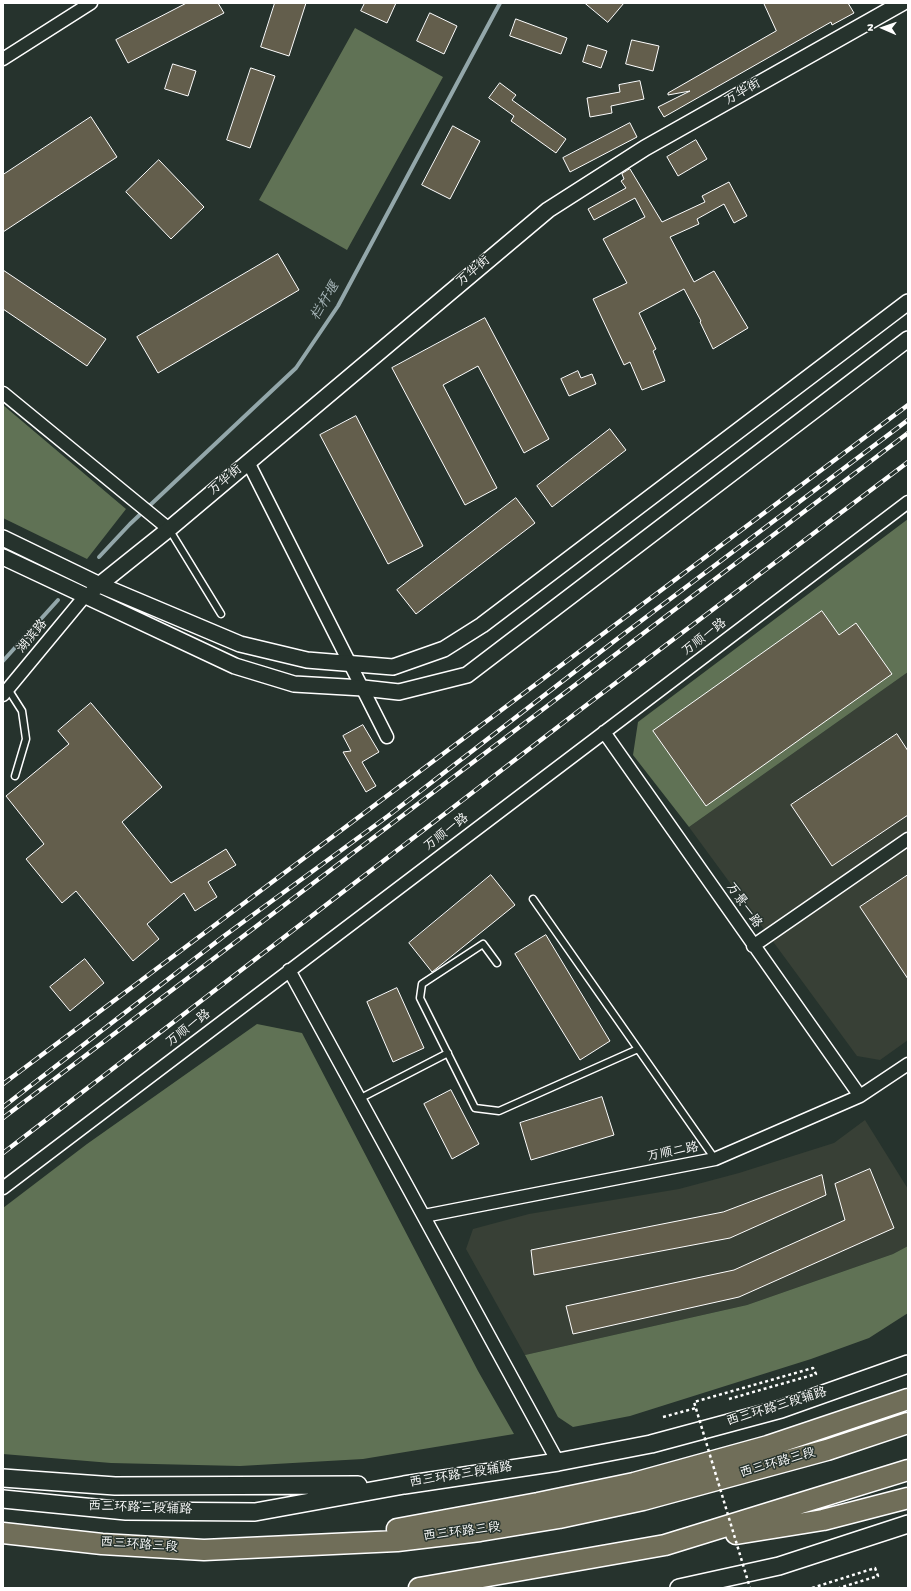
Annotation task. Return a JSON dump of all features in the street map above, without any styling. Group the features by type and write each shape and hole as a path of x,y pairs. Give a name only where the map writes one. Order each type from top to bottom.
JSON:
{"highway":[{"path":"316,1544 538,1503 634,1483 768,1446 908,1399"},
{"name":"西三环路三段","path":"3,1533 102,1544 204,1550 397,1541 480,1531 559,1518 735,1476 827,1450 908,1422"},
{"path":"665,1545 908,1470"},
{"path":"419,1588 665,1545 824,1520 908,1498"}],"main road":[{"name":"西三环路三段辅路","path":"3,1499 126,1511 255,1512 404,1485 558,1462 651,1444 781,1409 908,1364"},
{"path":"3,1478 115,1486 404,1485"},
{"path":"679,1588 779,1566 908,1524"}],"street":[{"path":"3,59 91,3"},
{"name":"万华街","path":"85,596 169,529 548,210 645,148 902,3"},
{"path":"3,538 100,585 240,644 307,660 393,667 444,649 482,625 908,302"},
{"path":"3,557 235,666 294,684 363,688 399,692 467,674 908,339"},
{"path":"3,392 169,529"},
{"path":"248,462 388,737"},
{"name":"万顺一路","path":"3,1188 908,502"},
{"name":"湖滨路","path":"6,692 85,596"},
{"name":"万景一路","path":"604,732 753,946 860,1096"},
{"path":"753,946 908,838"},
{"path":"289,970 558,1462"},
{"name":"万顺二路","path":"424,1216 715,1159 860,1096 908,1064"}],"lane":[{"path":"169,529 221,614"},
{"path":"6,692 22,711 26,739 15,776"},
{"path":"533,899 715,1159"},
{"path":"497,963 484,944 422,984 420,998 475,1108 499,1111 638,1049"},
{"path":"360,1099 448,1053"}],"path":[{"path":"729,1399 816,1374 813,1368 694,1402 750,1588"},
{"path":"663,1417 696,1408"},
{"path":"812,1588 875,1568 878,1576 839,1588"}],"shaded area":[{"path":"908,672 908,1040 880,1060 857,1056 689,827"},
{"path":"865,1120 908,1189 908,1246 893,1254 747,1305 525,1355 466,1249 473,1229 529,1214 679,1189 739,1173 834,1143"}],"green space":[{"path":"355,28 443,77 347,250 259,200"},
{"path":"3,405 126,509 87,559 3,518"},
{"path":"908,519 908,672 689,827 633,755 638,722"},
{"path":"257,1024 302,1033 478,1371 514,1434 363,1459 240,1466 111,1463 3,1454 3,1208 87,1144"},
{"path":"908,1246 908,1313 869,1338 811,1359 630,1416 573,1427 558,1417 525,1355 747,1305 893,1254"}],"building":[{"path":"187,3 218,3 224,13 128,63 116,40"},
{"path":"275,3 306,3 289,56 261,47"},
{"path":"365,3 396,3 387,23 361,11"},
{"path":"585,3 624,3 608,22"},
{"path":"764,3 848,3 854,13 832,25 831,22 664,117 658,107 690,91 668,95 668,93 776,31"},
{"path":"430,13 457,26 444,54 417,41"},
{"path":"516,19 567,38 561,54 510,36"},
{"path":"632,40 659,46 653,71 626,64"},
{"path":"588,45 607,51 601,68 583,62"},
{"path":"173,64 196,71 188,96 165,89"},
{"path":"251,68 275,76 250,148 227,140"},
{"path":"640,81 644,99 611,106 612,113 590,117 587,98 620,92 619,85"},
{"path":"500,83 516,95 512,100 566,139 556,153 511,121 514,116 489,98"},
{"path":"91,117 117,157 3,232 3,175"},
{"path":"630,123 637,137 570,172 563,158"},
{"path":"453,126 480,141 450,199 422,185"},
{"path":"696,140 707,159 678,176 667,157"},
{"path":"159,160 204,207 171,239 126,192"},
{"path":"630,169 662,222 705,202 702,196 729,182 747,216 734,223 724,204 697,219 699,224 670,237 694,282 714,271 748,328 713,349 700,322 701,321 684,289 639,313 656,349 653,351 665,381 642,390 630,362 624,365 593,299 627,283 603,239 645,217 635,198 594,220 588,209 626,188 621,181 624,179 622,174"},
{"path":"278,254 299,290 158,373 137,337"},
{"path":"3,270 106,339 87,366 3,309"},
{"path":"485,318 549,439 524,453 478,366 443,385 497,488 465,505 392,368"},
{"path":"578,371 581,378 592,374 596,384 569,396 561,379"},
{"path":"356,416 423,546 388,564 320,435"},
{"path":"610,429 626,450 552,507 537,486"},
{"path":"516,498 535,523 416,614 397,590"},
{"path":"822,611 839,635 856,623 892,674 706,806 653,731"},
{"path":"91,703 162,787 122,822 171,883 226,849 236,865 208,882 217,897 195,911 184,893 147,924 159,939 133,961 76,891 62,903 26,859 44,844 6,796 69,744 58,731"},
{"path":"363,725 379,752 362,762 376,786 366,792 343,752 351,751 343,736"},
{"path":"897,734 908,751 908,815 832,866 791,805"},
{"path":"491,875 515,905 432,972 409,943"},
{"path":"908,875 908,979 860,907"},
{"path":"546,935 610,1041 580,1060 515,954"},
{"path":"85,959 104,983 70,1011 50,987"},
{"path":"397,988 424,1048 393,1062 367,1002"},
{"path":"451,1090 479,1144 452,1159 424,1104"},
{"path":"602,1097 614,1135 531,1160 520,1123"},
{"path":"870,1169 894,1228 739,1297 573,1334 566,1306 734,1270 845,1220 835,1184"},
{"path":"822,1175 826,1195 730,1238 534,1275 531,1250 723,1212"}],"waterway":[{"name":"栏杆堰","path":"99,557 130,524 296,368 338,306 500,3"},
{"name":"栏杆堰","path":"3,661 58,600"}],"railway":[{"path":"3,1084 908,405"},
{"path":"3,1107 224,936 388,816 621,636 908,420"},
{"path":"3,1118 908,433"},
{"path":"3,1153 576,713 908,462"}]}
